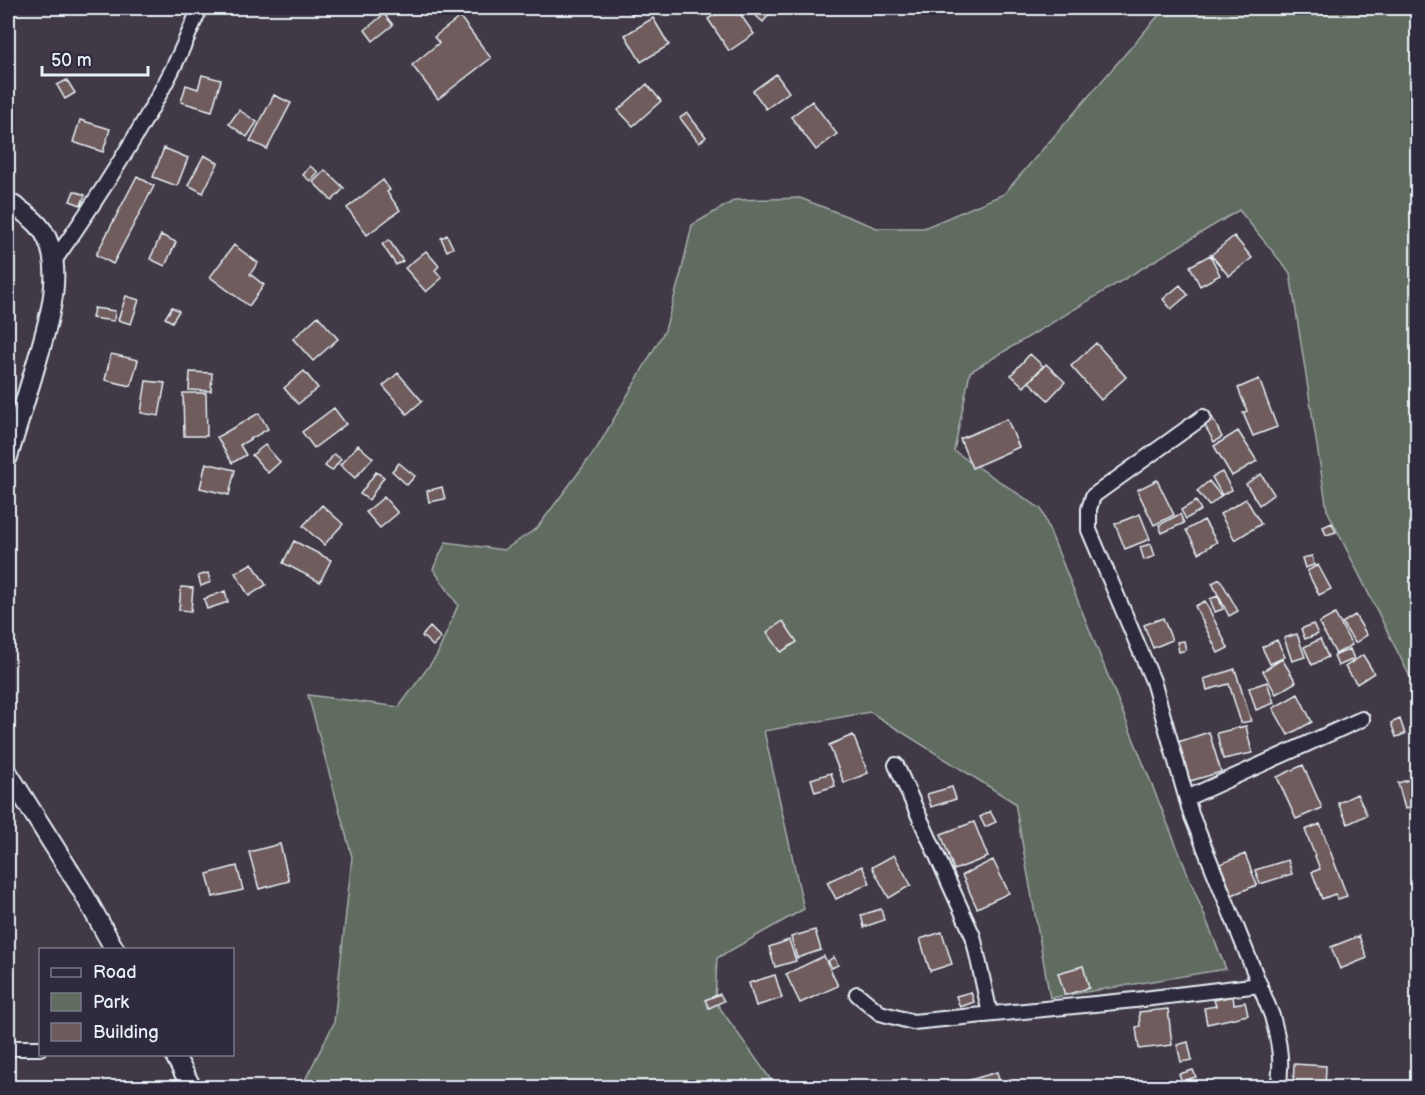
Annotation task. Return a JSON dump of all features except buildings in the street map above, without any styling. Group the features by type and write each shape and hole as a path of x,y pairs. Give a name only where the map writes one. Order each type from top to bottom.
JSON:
{"street":[{"path":"54,261 121,161 170,74 200,8"},
{"path":"8,202 24,211 43,231 54,261 54,287 48,324 8,457"},
{"path":"1203,417 1093,496 1089,509 1089,530 1153,681 1187,798 1204,847 1272,1016 1280,1047 1281,1070 1278,1088"},
{"path":"1187,798 1362,719"},
{"path":"896,765 973,936 990,1014"},
{"path":"8,773 81,889 115,948"},
{"path":"857,994 880,1013 913,1022 1260,985"},
{"path":"8,1048 39,1048"},
{"path":"175,1056 192,1088"}],"green space":[{"path":"1165,8 1417,8 1417,704 1411,679 1327,510 1290,273 1239,210 970,372 954,451 1041,509 1226,969 1050,998 1015,803 870,712 764,731 804,909 717,958 715,1001 776,1087 301,1088 334,1023 352,857 308,695 399,707 437,655 458,605 433,569 446,542 504,550 537,528 597,448 665,330 692,225 735,200 800,198 877,228 924,228 1004,194"}]}
